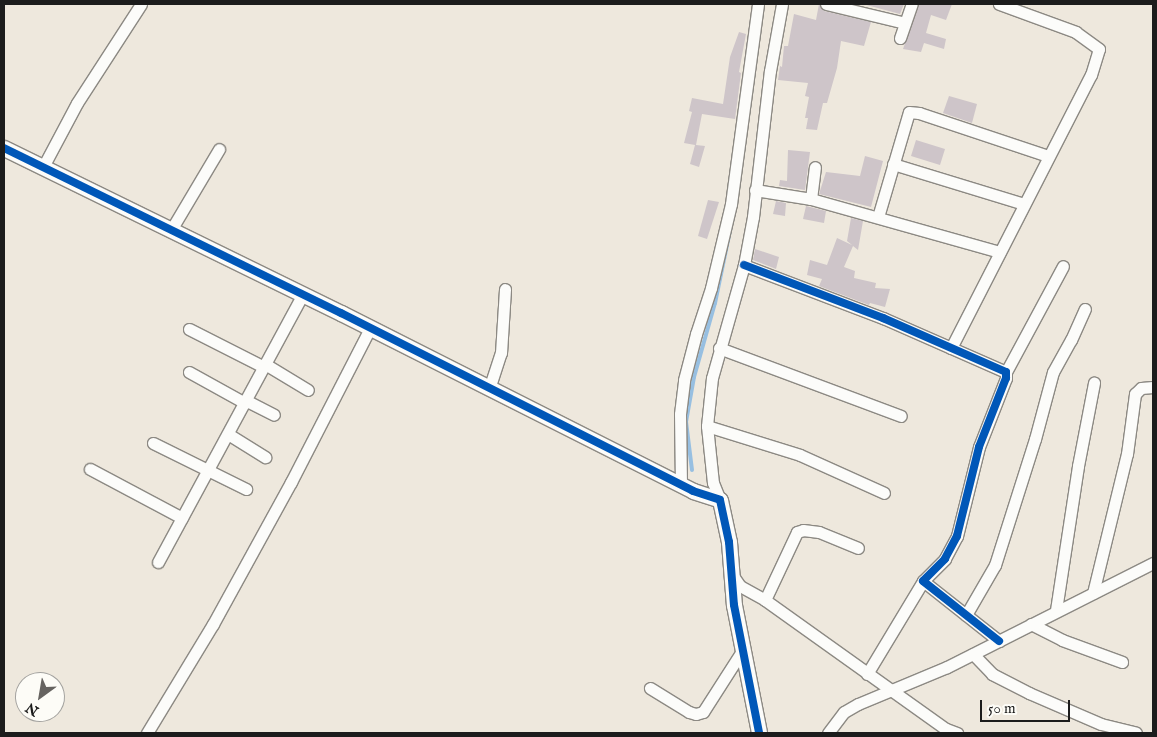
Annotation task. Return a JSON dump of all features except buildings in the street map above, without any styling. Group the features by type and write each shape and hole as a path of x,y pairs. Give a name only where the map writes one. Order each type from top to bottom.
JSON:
{"street":[{"path":"44,167 77,103 141,4"},
{"path":"681,485 680,414 684,380 711,288 731,204 758,4"},
{"path":"759,733 734,604 729,542 720,500 712,483 707,426 712,378 744,265 770,71 782,4"},
{"path":"826,4 906,22"},
{"path":"900,38 912,4"},
{"path":"951,348 1091,75 1099,49 1076,32 999,4"},
{"path":"878,217 909,112 919,113 1048,156"},
{"path":"4,148 303,294 703,496 720,500"},
{"path":"171,230 219,149"},
{"path":"893,164 1024,204"},
{"path":"811,200 815,168"},
{"path":"755,190 811,200 1000,252"},
{"path":"744,265 882,318 1006,372"},
{"path":"867,674 923,581 945,559 957,536 980,448 1006,378 1006,372 1063,266"},
{"path":"489,389 501,353 505,288"},
{"path":"158,562 303,294"},
{"path":"966,615 996,565 1035,439 1053,372 1071,340 1085,309"},
{"path":"147,733 213,624 282,499 370,328"},
{"path":"189,329 265,366 308,390"},
{"path":"719,348 901,416"},
{"path":"189,372 274,415"},
{"path":"1056,610 1078,466 1094,383"},
{"path":"1093,592 1127,454 1136,394 1141,388 1153,387"},
{"path":"707,426 800,455 884,492"},
{"path":"228,434 265,457"},
{"path":"153,443 246,489"},
{"path":"90,469 182,518"},
{"path":"765,600 797,532 803,530 819,532 858,548"},
{"path":"828,733 844,712 973,654 1056,610 1153,563"},
{"path":"732,576 740,586 765,600 949,732"},
{"path":"923,581 999,641"},
{"path":"1031,624 1062,640 1122,662"},
{"path":"650,688 690,712 696,714 703,712 742,651"},
{"path":"973,654 992,674 1029,694 1101,724 1136,733"}],"waterway":[{"path":"692,470 686,422 694,377 715,303 733,216"}],"cycle path":[{"path":"4,148 341,313 693,491 720,500 729,542 734,605 759,733"},
{"path":"744,265 883,318 1006,372 1006,378 979,447 957,536 945,559 923,581 999,641"}]}
